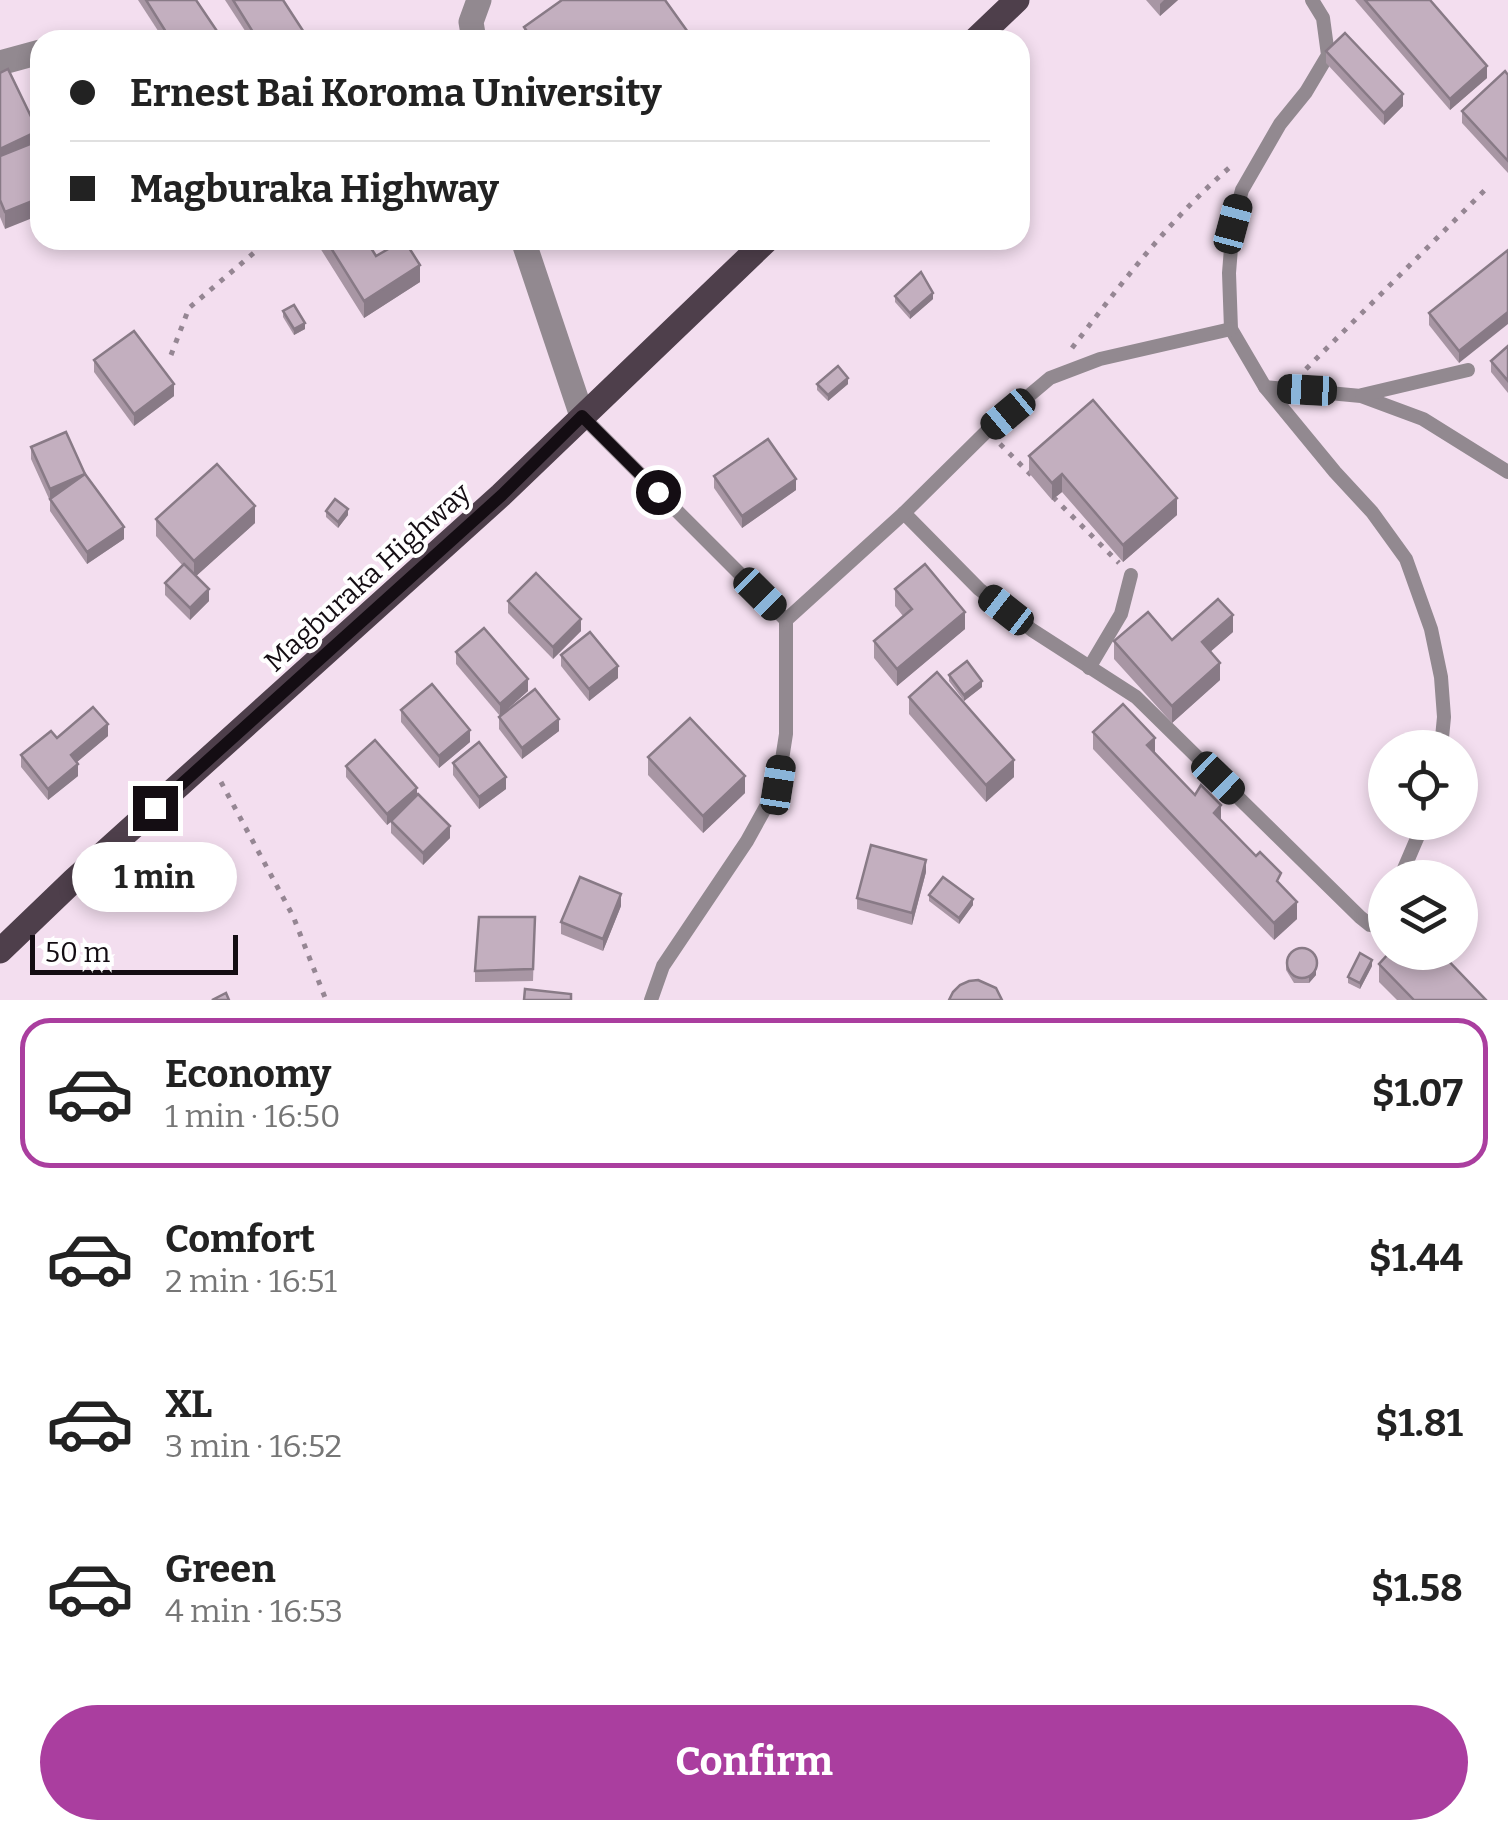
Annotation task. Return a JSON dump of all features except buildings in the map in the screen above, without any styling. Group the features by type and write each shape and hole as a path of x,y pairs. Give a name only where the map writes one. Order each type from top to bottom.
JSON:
{"main road":[{"path":"986,30 1017,0"},
{"name":"Magburaka Highway","path":"0,951 502,495 756,250"}],"street":[{"path":"472,30 471,22 480,0"},
{"path":"0,64 30,55"},
{"path":"527,250 582,416"}],"lane":[{"path":"1312,0 1323,18 1328,55 1306,92 1280,124 1242,190 1233,224 1229,273 1231,329 1265,387 1372,512 1406,559 1431,629 1441,677 1443,730"},
{"path":"786,620 987,431 1050,378 1100,359 1231,329"},
{"path":"1361,396 1468,370"},
{"path":"1265,387 1361,396 1423,420 1508,472"},
{"path":"582,416 786,620 786,734 778,785 746,841 663,966 651,1000"},
{"path":"904,512 979,589 1032,630 1136,698 1368,924"},
{"path":"1089,668 1122,614 1130,575"}],"path":[{"path":"1050,378 1152,243 1237,162"},
{"path":"1286,389 1486,189"},
{"path":"171,355 189,308 258,250"},
{"path":"987,431 1039,483"},
{"path":"1052,496 1130,575"},
{"path":"209,760 293,916 326,1000"}],"route":[{"path":"155,808 502,495 582,416 658,492"}]}
